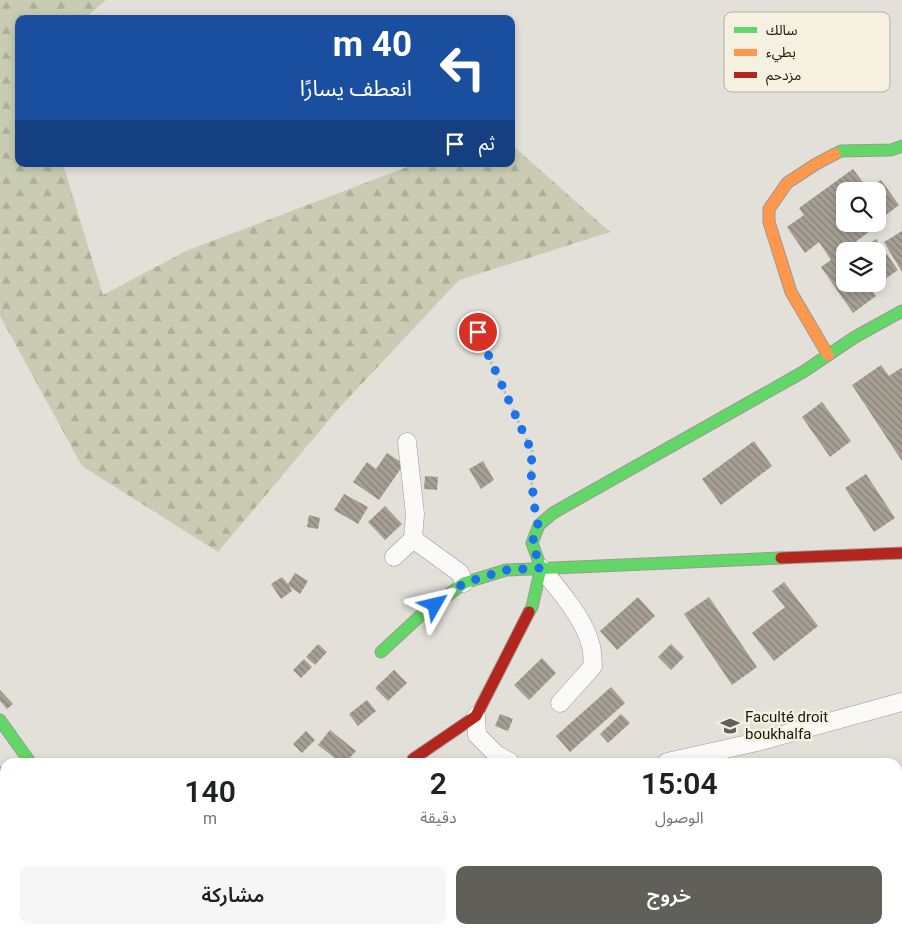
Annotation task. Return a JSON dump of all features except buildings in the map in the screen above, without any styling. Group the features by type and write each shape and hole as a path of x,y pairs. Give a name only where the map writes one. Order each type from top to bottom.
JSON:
{"main road":[{"path":"828,355 792,292 769,222 769,209 788,183 816,164 841,151 891,150 902,146"},
{"path":"413,758 476,716 532,607 541,568 532,543 538,525 553,513 803,372 855,337 902,311"},
{"path":"381,652 420,616 464,583 506,570 902,553"},
{"path":"0,720 27,758"}],"street":[{"path":"394,557 413,539 415,514 407,442"},
{"path":"413,539 460,573 464,583"},
{"path":"541,568 583,626 590,643 593,666 560,703"},
{"path":"685,758 757,742 902,702"},
{"path":"476,716 477,735 503,758"}],"path":[{"path":"478,332 532,452 531,472 538,525"}],"green space":[{"path":"0,0 106,0 89,15 15,15 15,167 64,167 103,295 186,251 407,167 515,167 515,148 610,232 459,280 339,408 218,552 82,466 0,316"}],"traffic: fast":[{"path":"835,154 841,151 891,150 902,146"},
{"path":"529,612 532,607 541,568 532,543 539,525 553,513 803,372 855,337 902,311"},
{"path":"381,652 420,616 464,583 506,570 781,558"},
{"path":"0,720 27,758"}],"traffic: slow":[{"path":"828,355 791,292 769,222 769,209 787,183 835,154"}],"traffic: jam":[{"path":"781,558 902,553"},
{"path":"414,758 476,716 529,612"}],"place":[{"name":"Faculté droit boukhalfa","path":"730,726"}],"route":[{"path":"435,605 464,583 506,570 541,568 532,543 538,525 531,472 532,452 478,332"}]}
